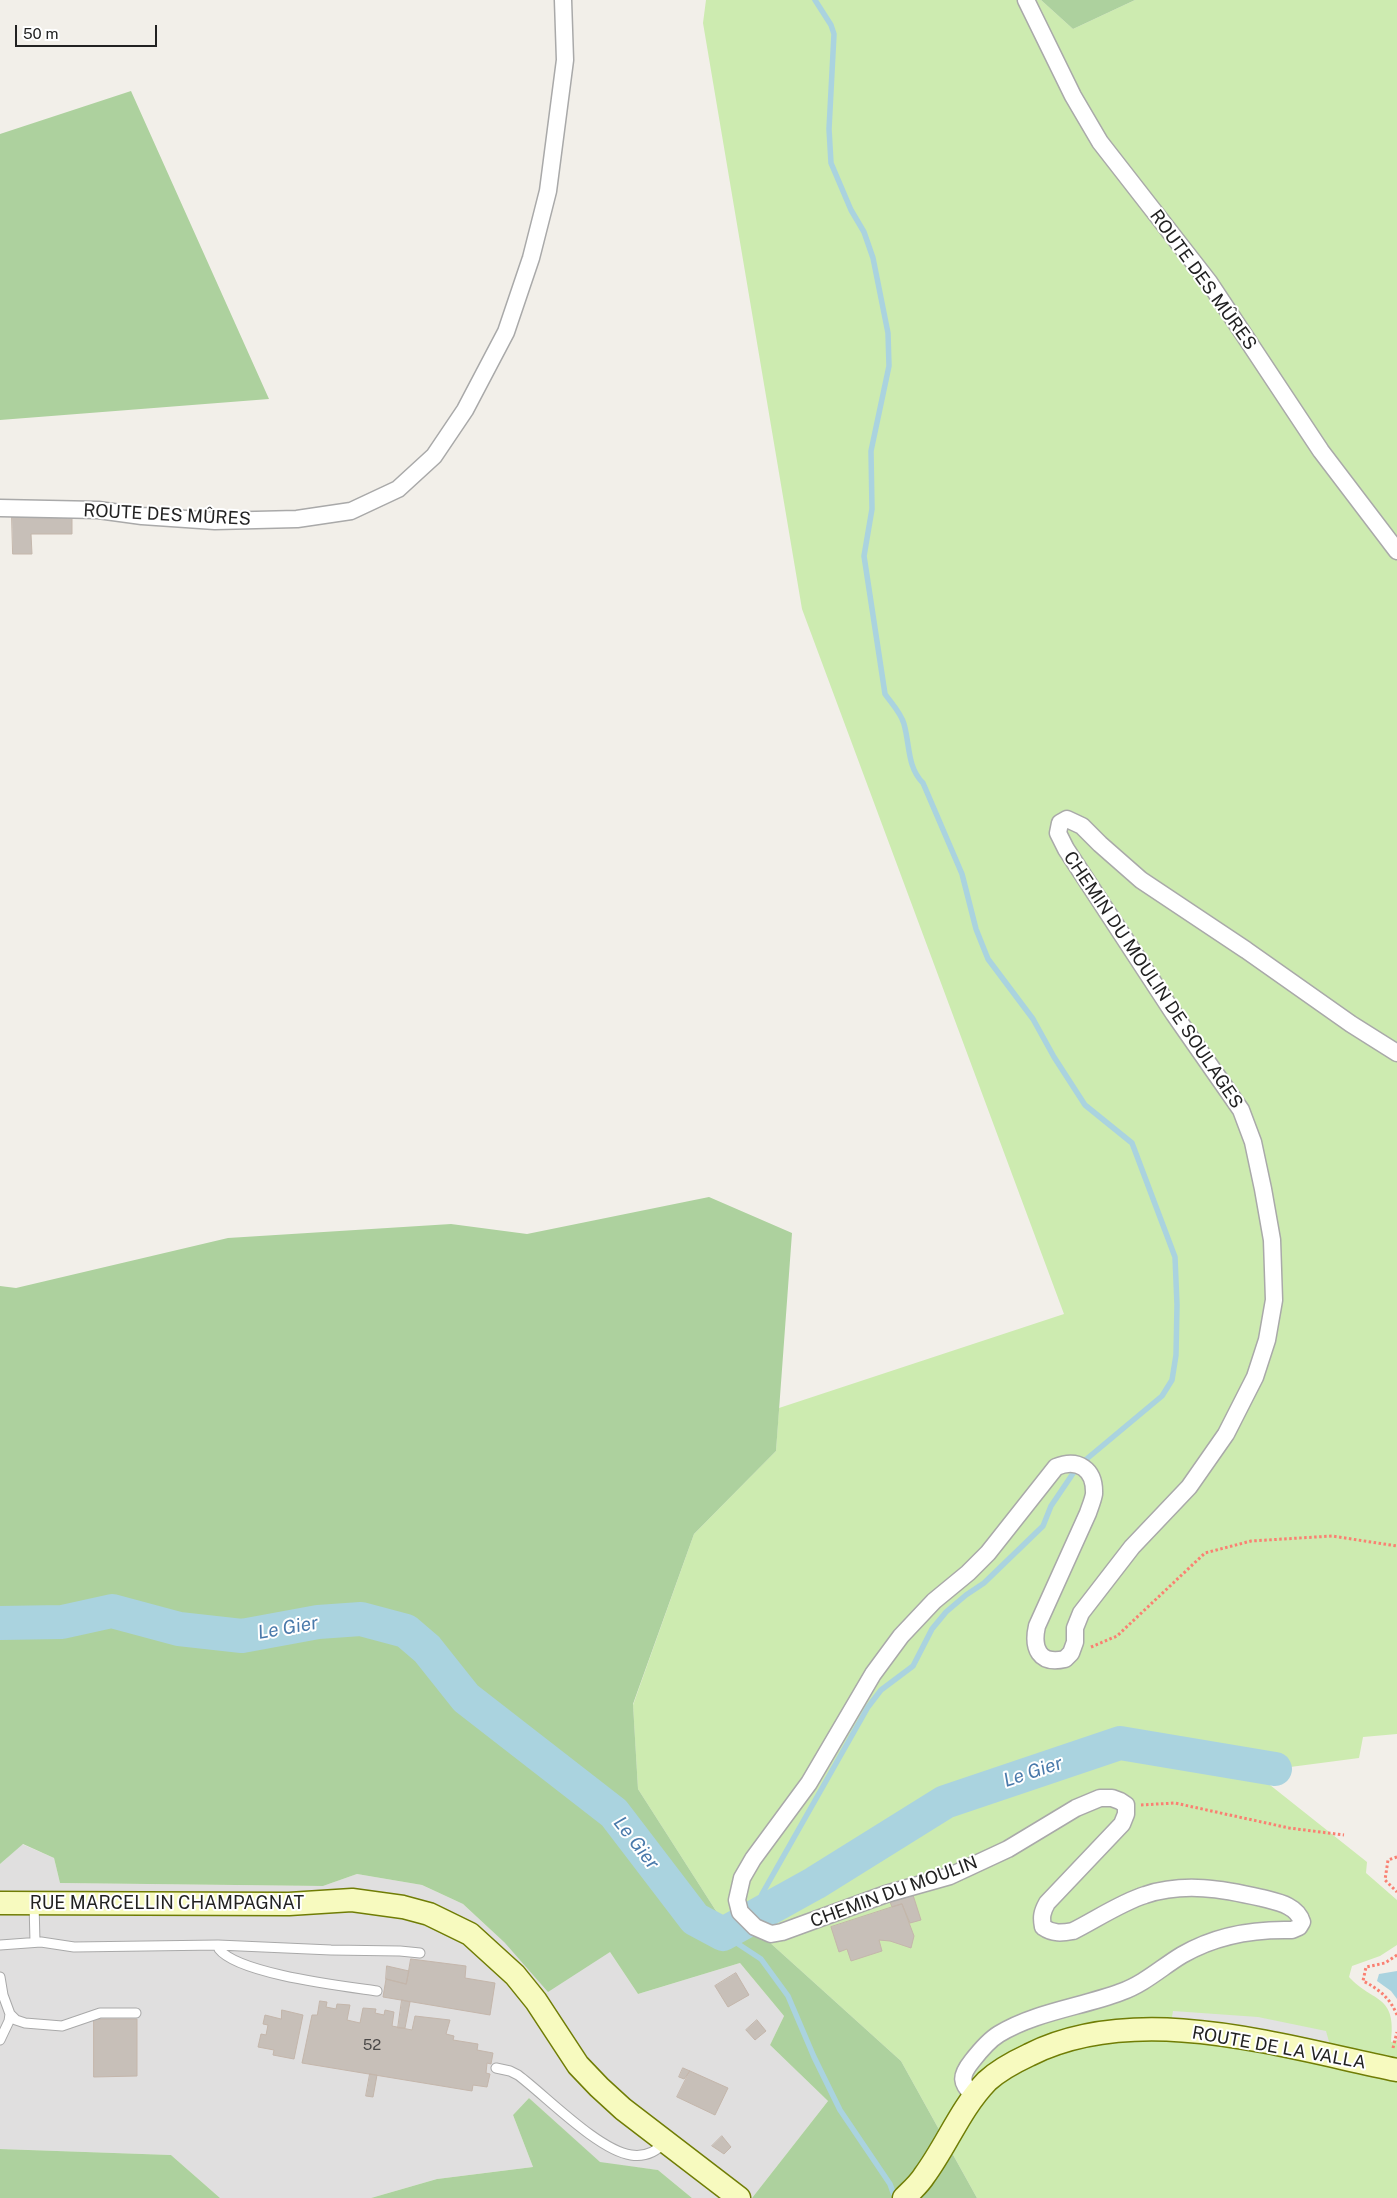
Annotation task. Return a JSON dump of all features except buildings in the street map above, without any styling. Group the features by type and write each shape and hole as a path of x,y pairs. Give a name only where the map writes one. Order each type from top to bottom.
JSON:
{"main road":[{"name":"RUE MARCELLIN CHAMPAGNAT","path":"0,1903 290,1904 334,1900 373,1901 429,1914 470,1934 515,1975 536,2001 578,2065 623,2110 665,2142"},
{"name":"ROUTE DE LA VALLA","path":"904,2198 924,2177 960,2115 988,2080 1008,2065 1044,2047 1093,2033 1131,2029 1170,2029 1228,2036 1397,2070"},
{"path":"665,2142 739,2198"}],"street":[{"name":"ROUTE DES MÛRES","path":"0,508 98,510 142,516 214,521 297,519 351,511 398,489 434,456 464,410 506,332 531,258 548,191 565,60 563,0"},
{"name":"ROUTE DES MÛRES","path":"1026,0 1073,96 1100,142 1209,282 1321,451 1397,551"},
{"name":"CHEMIN DU MOULIN DE SOULAGES","path":"740,1912 737,1900 742,1878 753,1859 809,1783 873,1674 902,1636 934,1601 968,1573 988,1553 1056,1467 1068,1462 1077,1463 1088,1471 1093,1482 1094,1495 1088,1513 1037,1626 1036,1648 1048,1660 1056,1661 1065,1659 1071,1653 1081,1613 1132,1547 1188,1487 1226,1434 1255,1377 1267,1340 1274,1300 1272,1240 1253,1142 1241,1110 1174,1014 1066,849 1058,832 1060,823 1067,819 1074,820 1141,880 1246,950 1351,1024 1397,1052"},
{"name":"CHEMIN DU MOULIN","path":"740,1912 755,1927 771,1934 782,1932 886,1894 950,1876 1008,1849 1076,1808 1100,1798 1120,1800 1126,1805"},
{"path":"974,2096 965,2088 962,2080 965,2070 997,2035 1018,2024 1136,1986 1183,1954 1214,1940 1243,1932 1292,1930 1299,1927 1302,1922 1300,1915 1291,1908 1277,1902 1228,1890 1201,1887 1173,1888 1144,1895 1073,1931 1060,1933 1049,1931 1043,1927 1041,1919 1047,1903 1122,1824 1126,1814 1126,1805"}],"lane":[{"path":"34,1903 34,1942"},
{"path":"0,1945 22,1945 34,1942 74,1947 218,1945 420,1953"},
{"path":"218,1945 226,1957 242,1964 300,1978 377,1991"},
{"path":"0,1977 3,1996 10,2014 10,2021 0,2040"},
{"path":"10,2014 16,2020 24,2022 62,2026 100,2013 136,2013"},
{"path":"496,2068 518,2075 590,2133 617,2151 632,2155 647,2154 658,2150 665,2142"}],"path":[{"path":"1075,1642 1092,1647 1116,1636 1205,1553 1251,1541 1332,1536 1397,1546"},
{"path":"1126,1805 1175,1803 1289,1828 1344,1834"},
{"path":"1397,1857 1388,1860 1385,1880 1397,1892"},
{"path":"1397,1955 1385,1963 1366,1967 1363,1982 1374,1987 1387,1997 1397,2015"}],"shaded area":[{"path":"22,1844 54,1858 60,1883 323,1886 357,1874 422,1885 463,1904 505,1943 610,1952 638,1994 740,1963 784,2016 770,2045 828,2101 752,2198 692,2198 658,2170 600,2163 529,2098 513,2115 533,2167 437,2179 371,2198 220,2198 171,2155 0,2149 0,1864"},
{"path":"1173,2011 1258,2017 1326,2031 1333,2056 1170,2029"}],"green space":[{"path":"706,0 1041,0 1073,29 1135,0 1397,0 1397,1734 1363,1737 1359,1758 1275,1769 1270,1785 1367,1862 1366,1873 1397,1900 1397,1945 1380,1956 1352,1966 1349,1977 1387,2007 1392,2026 1391,2042 1397,2040 1397,2198 977,2198 901,2061 746,1921 718,1914 638,1789 633,1705 694,1534 776,1451 779,1408 1064,1314 802,609 703,23"},
{"path":"1041,0 1135,0 1073,29"},
{"path":"131,91 269,399 0,420 0,134"},
{"path":"709,1197 792,1233 776,1451 694,1534 633,1704 638,1789 718,1914 746,1921 901,2061 977,2198 752,2198 828,2101 770,2045 784,2016 740,1963 638,1994 610,1952 548,1992 505,1943 463,1904 422,1885 357,1874 323,1886 60,1883 54,1858 23,1844 0,1864 0,1286 16,1288 228,1238 451,1224 527,1234"},
{"path":"529,2098 600,2162 658,2170 692,2198 371,2198 437,2179 533,2167 513,2115"},
{"path":"0,2149 171,2155 220,2198 0,2198"}],"water":[{"path":"1397,1971 1397,1999 1391,1991 1377,1981 1379,1974"}],"waterway":[{"path":"815,0 831,25 834,34 829,129 831,163 851,210 864,232 873,258 888,333 889,366 871,451 872,509 864,556 885,694 903,720 914,770 923,783 962,874 976,929 988,959 1033,1019 1054,1057 1085,1105 1132,1143 1175,1257 1177,1305 1176,1355 1172,1380 1162,1396 1083,1462"},
{"path":"754,1917 762,1894 868,1707 881,1690 913,1666 932,1629 946,1612 984,1583 1043,1526 1051,1506 1076,1469"},
{"name":"Le Gier","path":"0,1623 62,1622 112,1611 179,1629 242,1636 318,1622 361,1619 406,1631 427,1649 466,1698 614,1813 695,1919 723,1934 815,1883 945,1802 1120,1743 1275,1769"},
{"path":"723,1934 761,1959 788,1996 814,2057 840,2110 890,2184 895,2198"}]}
